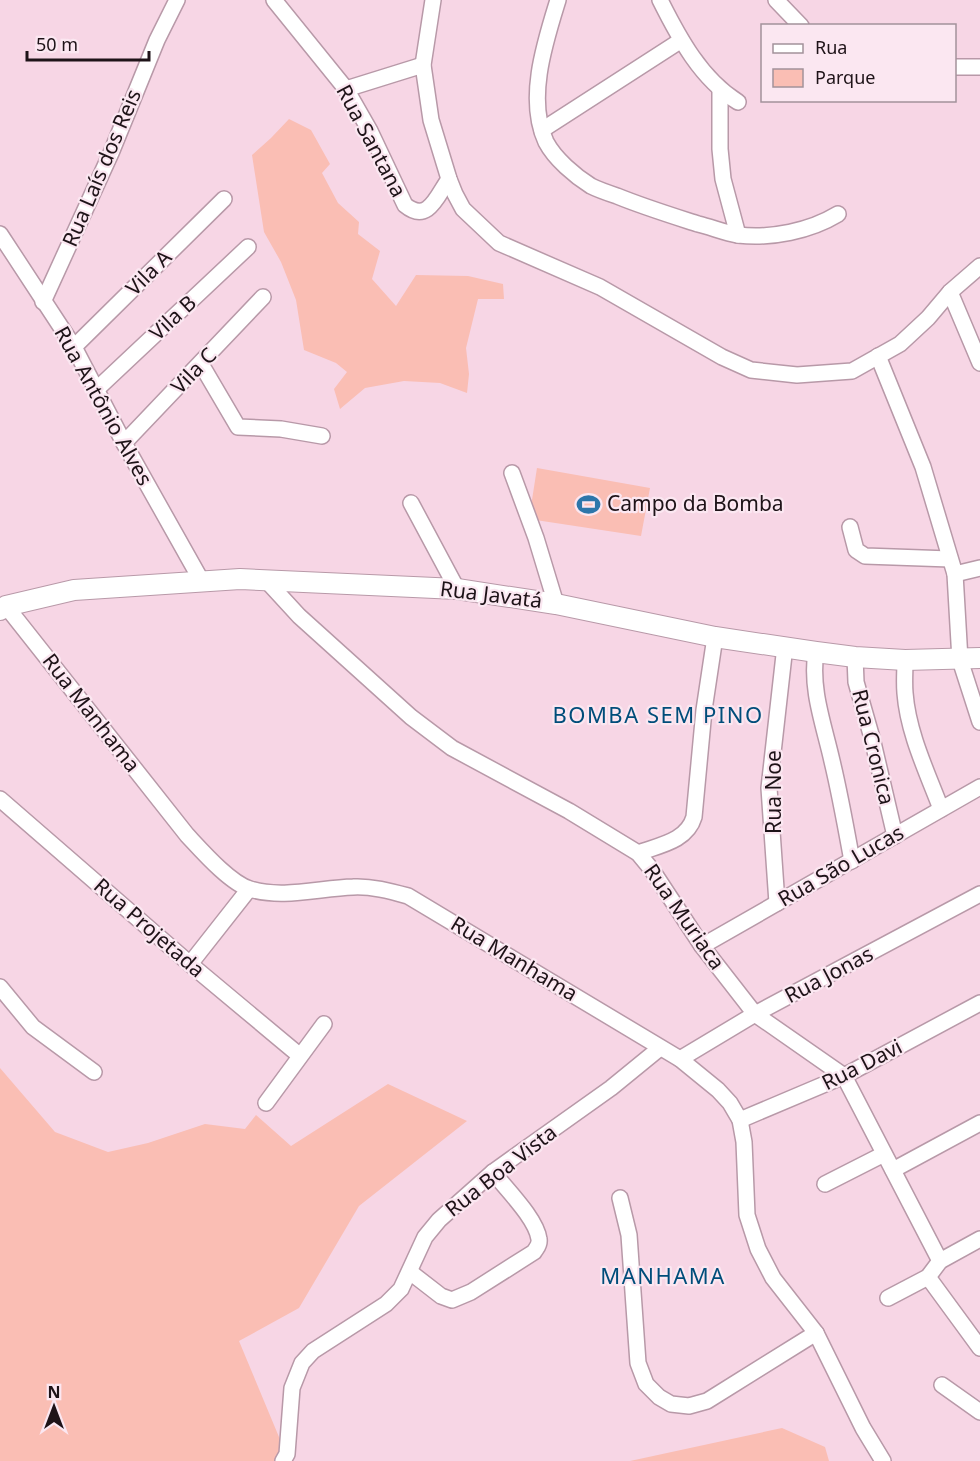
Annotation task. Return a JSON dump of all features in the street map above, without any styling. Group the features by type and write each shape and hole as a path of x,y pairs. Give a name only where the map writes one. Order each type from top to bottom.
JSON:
{"street":[{"name":"Rua Laís dos Reis","path":"43,302 111,153 157,40 177,0"},
{"name":"Rua Santana","path":"274,0 346,89 370,131 405,205 414,212 423,212 431,206 449,179"},
{"path":"433,0 423,65 431,120 454,194 463,209 500,243 600,287 722,357 751,370 797,375 852,371 900,344 928,318 950,292 980,266"},
{"path":"558,0 549,29 537,104 547,143 561,162 591,186 651,210 738,235 772,235 807,228 824,223 838,214"},
{"path":"660,0 680,41 720,91 738,102"},
{"path":"776,0 799,24"},
{"path":"542,130 680,41"},
{"path":"346,89 423,65"},
{"path":"956,67 980,67"},
{"path":"720,91 720,149 738,235"},
{"name":"Vila A","path":"74,347 224,199"},
{"name":"Rua Antônio Alves","path":"0,234 74,347 124,443 201,580"},
{"name":"Vila B","path":"97,389 248,247"},
{"path":"950,292 980,363"},
{"name":"Vila C","path":"124,443 263,297"},
{"path":"878,356 923,467 952,566 960,660 980,722"},
{"path":"201,364 238,428 281,429 322,436"},
{"path":"512,472 556,603"},
{"path":"411,502 457,589"},
{"path":"850,527 856,550 865,556 980,568"},
{"name":"Rua Javatá","path":"2,604 74,590 201,580 265,579 457,589 556,603 715,637 816,652 905,660 980,658"},
{"name":"Rua Muriaca","path":"265,579 299,616 411,717 452,748 568,811 638,854 652,870 702,946 755,1014 844,1076 940,1261"},
{"name":"Rua Manhama","path":"2,604 187,835 219,868 249,889 279,893 356,887 387,890 408,896 680,1059 718,1090 730,1103 740,1120 744,1142 746,1204 752,1234 765,1265 816,1333 863,1428 883,1461"},
{"path":"638,854 681,837 690,829 694,817 704,710 715,637"},
{"name":"Rua Noe","path":"777,903 769,788 785,646"},
{"path":"816,652 815,678 820,713 852,861"},
{"name":"Rua Cronica","path":"855,657 856,682 895,836"},
{"path":"905,660 908,715 940,809"},
{"name":"Rua São Lucas","path":"702,946 980,787"},
{"name":"Rua Projetada","path":"0,799 299,1056"},
{"path":"190,964 249,889"},
{"name":"Rua Jonas","path":"680,1059 755,1014 980,894"},
{"path":"0,987 33,1027 94,1072"},
{"name":"Rua Davi","path":"740,1120 844,1076 980,1003"},
{"path":"266,1103 324,1024"},
{"name":"Rua Boa Vista","path":"283,1461 287,1454 292,1388 302,1362 313,1351 386,1304 401,1289 425,1237 439,1220 492,1172 611,1088 660,1048"},
{"path":"893,1170 980,1123"},
{"path":"825,1184 884,1154"},
{"path":"410,1272 441,1296 452,1300 471,1292 534,1252 539,1245 539,1237 531,1220 492,1172"},
{"path":"620,1198 629,1235 638,1363 646,1384 659,1396 671,1404 689,1406 707,1401 816,1333"},
{"path":"888,1298 928,1277 940,1261 980,1239"},
{"path":"928,1277 980,1348"},
{"path":"942,1385 980,1412"}],"green space":[{"path":"289,119 311,130 330,164 322,173 338,203 359,222 358,234 380,251 372,279 396,306 416,275 468,276 503,284 504,299 478,299 466,348 469,374 467,393 440,383 404,381 365,388 340,409 334,389 347,372 336,363 304,350 296,300 281,262 264,232 252,155"},
{"name":"Campo da Bomba","path":"537,468 650,488 641,536 529,519"},
{"path":"0,1068 55,1132 108,1152 148,1143 205,1124 245,1129 256,1115 291,1146 388,1084 467,1121 359,1206 299,1308 239,1341 289,1461 0,1461"},
{"path":"782,1428 825,1447 829,1461 630,1461"}],"place":[{"name":"Campo da Bomba","path":"589,504"}],"district":[{"name":"BOMBA SEM PINO","path":"658,715"},
{"name":"MANHAMA","path":"663,1276"}]}
